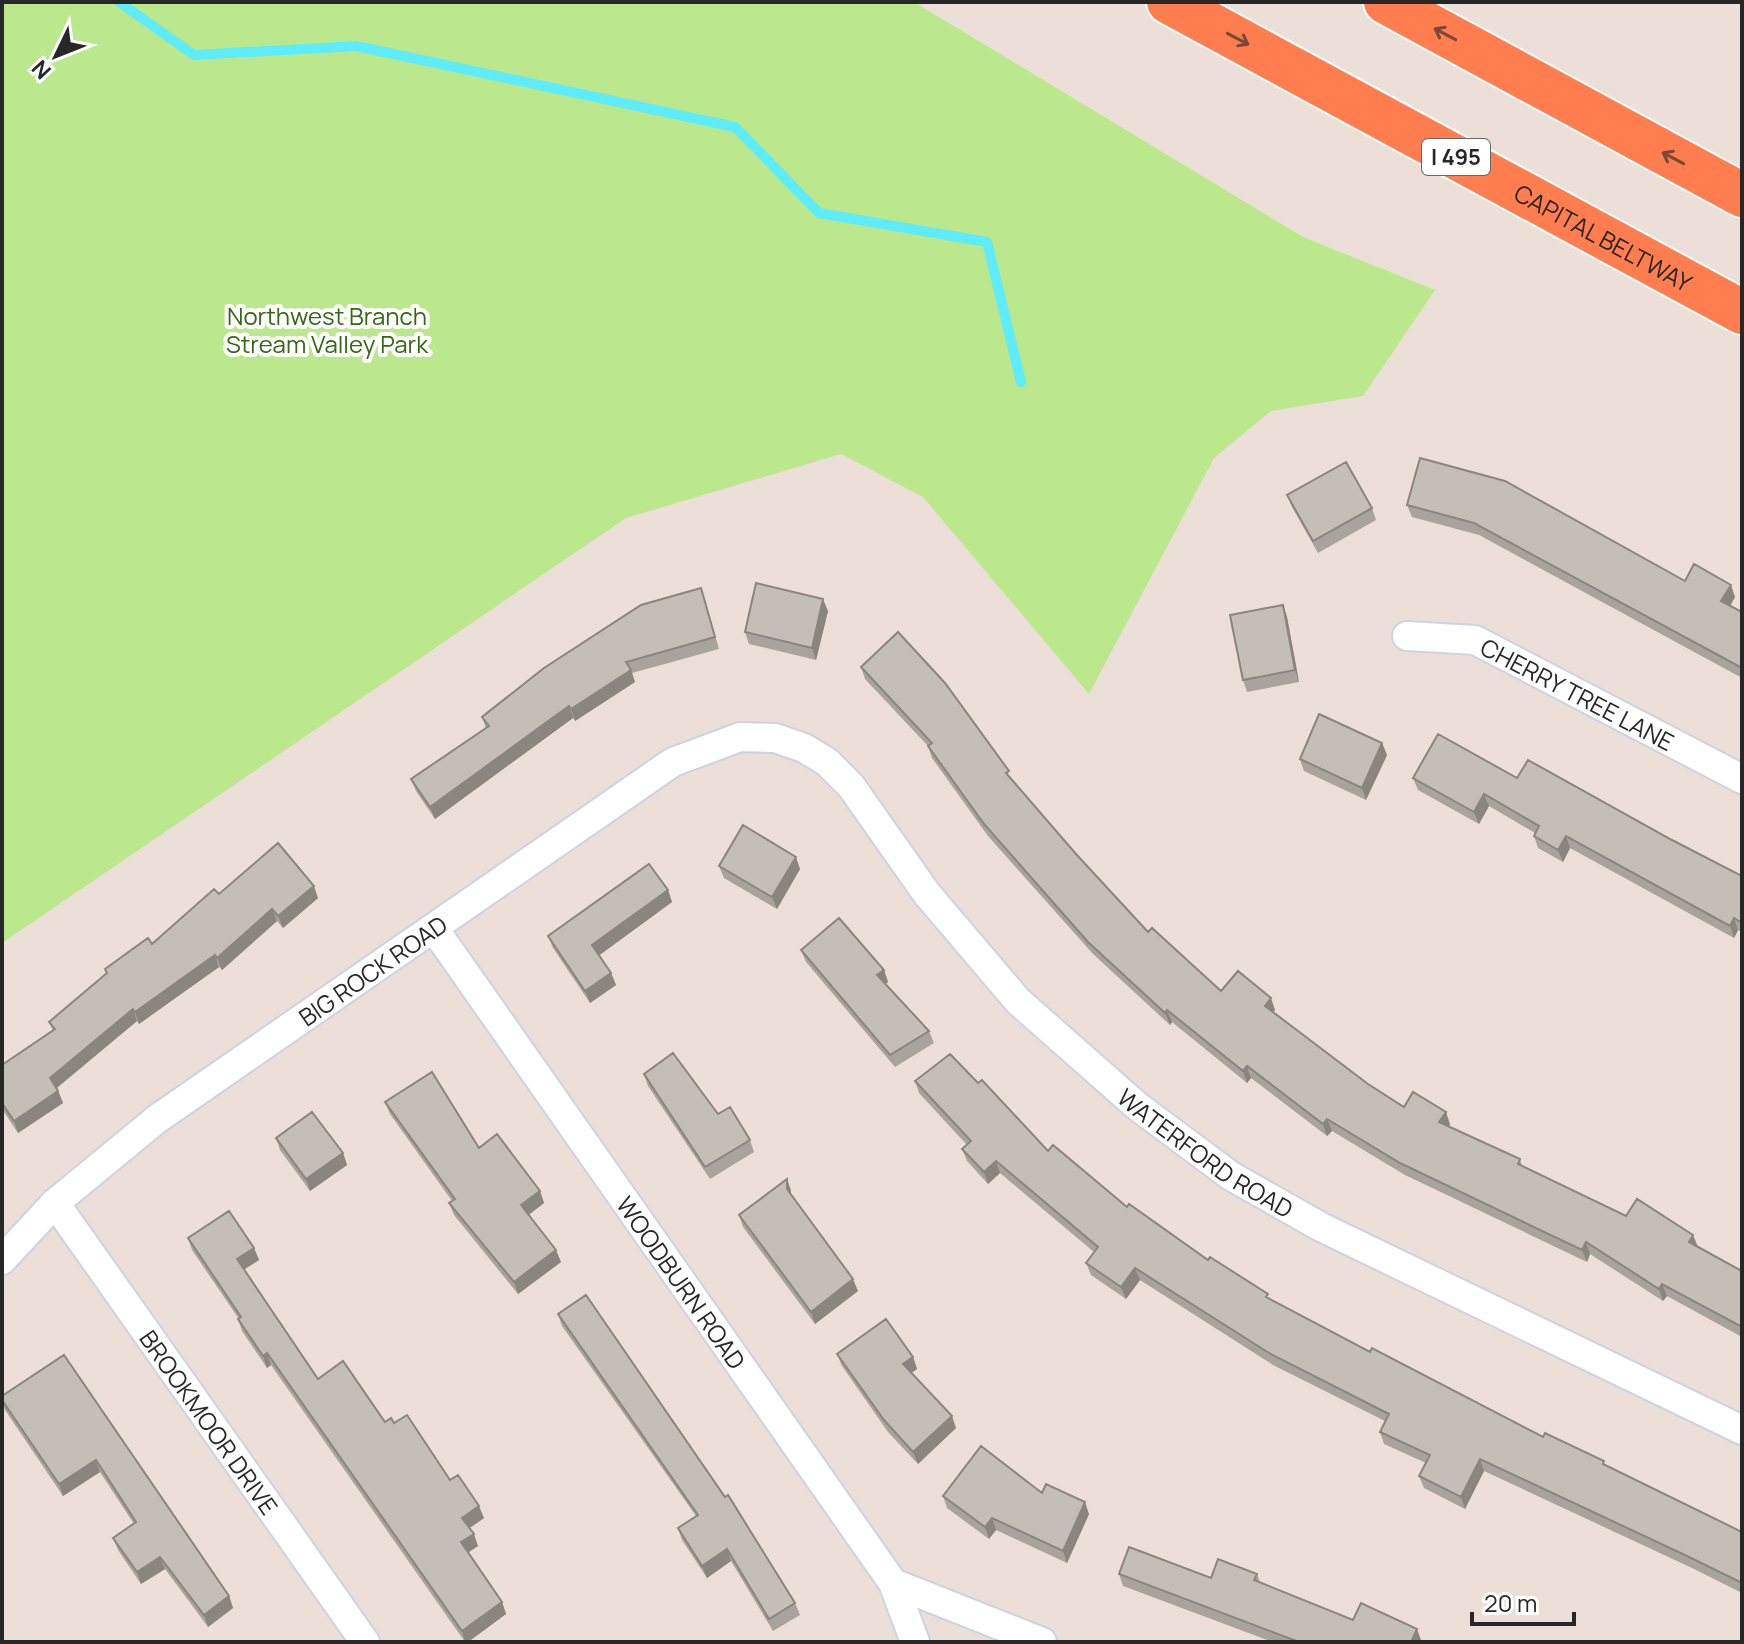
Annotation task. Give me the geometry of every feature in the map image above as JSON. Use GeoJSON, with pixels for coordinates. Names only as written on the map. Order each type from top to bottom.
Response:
{"type":"FeatureCollection","features":[{"type":"Feature","properties":{"kind":"highway","name":"CAPITAL BELTWAY"},"geometry":{"type":"LineString","coordinates":[[1169,2],[1742,312]]}},
{"type":"Feature","properties":{"kind":"highway"},"geometry":{"type":"LineString","coordinates":[[1386,2],[1742,195]]}},
{"type":"Feature","properties":{"kind":"street","name":"CHERRY TREE LANE"},"geometry":{"type":"LineString","coordinates":[[1407,636],[1475,640],[1742,779]]}},
{"type":"Feature","properties":{"kind":"street","name":"BIG ROCK ROAD"},"geometry":{"type":"LineString","coordinates":[[2,1260],[55,1203],[157,1119],[435,930],[673,762],[740,737],[775,738]]}},
{"type":"Feature","properties":{"kind":"street","name":"WATERFORD ROAD"},"geometry":{"type":"LineString","coordinates":[[775,738],[804,748],[827,762],[851,786],[927,894],[1018,1001],[1137,1106],[1231,1176],[1321,1227],[1742,1430]]}},
{"type":"Feature","properties":{"kind":"street","name":"WOODBURN ROAD"},"geometry":{"type":"LineString","coordinates":[[435,930],[893,1583],[915,1642]]}},
{"type":"Feature","properties":{"kind":"street","name":"BROOKMOOR DRIVE"},"geometry":{"type":"LineString","coordinates":[[55,1203],[365,1642]]}},
{"type":"Feature","properties":{"kind":"street"},"geometry":{"type":"LineString","coordinates":[[893,1583],[1042,1642]]}},
{"type":"Feature","properties":{"kind":"green space","name":"Northwest Branch Stream Valley Park"},"geometry":{"type":"Polygon","coordinates":[[[2,2],[914,2],[1303,237],[1435,290],[1363,396],[1271,411],[1214,458],[1089,694],[923,497],[841,454],[626,518],[2,943],[2,2]]]}},
{"type":"Feature","properties":{"kind":"building"},"geometry":{"type":"Polygon","coordinates":[[[1420,458],[1505,481],[1685,581],[1694,564],[1731,585],[1721,601],[1742,612],[1742,668],[1474,523],[1407,505],[1420,458]]]}},
{"type":"Feature","properties":{"kind":"building"},"geometry":{"type":"Polygon","coordinates":[[[1346,462],[1372,508],[1313,541],[1287,495],[1346,462]]]}},
{"type":"Feature","properties":{"kind":"building"},"geometry":{"type":"Polygon","coordinates":[[[756,583],[823,599],[812,648],[745,632],[756,583]]]}},
{"type":"Feature","properties":{"kind":"building"},"geometry":{"type":"Polygon","coordinates":[[[701,588],[715,637],[626,662],[631,670],[571,709],[569,706],[430,807],[411,779],[489,726],[482,717],[544,668],[641,605],[701,588]]]}},
{"type":"Feature","properties":{"kind":"building"},"geometry":{"type":"Polygon","coordinates":[[[1283,605],[1295,670],[1243,680],[1230,615],[1283,605]]]}},
{"type":"Feature","properties":{"kind":"building"},"geometry":{"type":"Polygon","coordinates":[[[898,632],[945,683],[1009,771],[1006,773],[1148,932],[1152,928],[1221,991],[1238,971],[1271,998],[1265,1006],[1368,1084],[1404,1107],[1413,1092],[1446,1112],[1439,1122],[1520,1159],[1518,1164],[1626,1216],[1637,1199],[1693,1235],[1689,1242],[1742,1271],[1742,1327],[1662,1284],[1659,1289],[1586,1242],[1582,1250],[1400,1163],[1327,1119],[1323,1124],[1247,1066],[1243,1071],[1167,1010],[1165,1013],[1088,942],[984,824],[928,746],[932,743],[861,667],[898,632]]]}},
{"type":"Feature","properties":{"kind":"building"},"geometry":{"type":"Polygon","coordinates":[[[1319,714],[1382,743],[1362,788],[1300,759],[1319,714]]]}},
{"type":"Feature","properties":{"kind":"building"},"geometry":{"type":"Polygon","coordinates":[[[1438,734],[1517,778],[1528,760],[1742,876],[1742,923],[1734,918],[1730,926],[1566,836],[1558,850],[1534,836],[1539,826],[1484,794],[1474,812],[1413,778],[1438,734]]]}},
{"type":"Feature","properties":{"kind":"building"},"geometry":{"type":"Polygon","coordinates":[[[743,825],[796,857],[772,897],[719,866],[743,825]]]}},
{"type":"Feature","properties":{"kind":"building"},"geometry":{"type":"Polygon","coordinates":[[[278,843],[314,886],[278,916],[272,909],[217,958],[215,955],[135,1012],[133,1009],[50,1078],[58,1091],[14,1121],[2,1103],[2,1065],[55,1029],[49,1022],[107,973],[105,969],[148,938],[152,944],[214,889],[219,894],[278,843]]]}},
{"type":"Feature","properties":{"kind":"building"},"geometry":{"type":"Polygon","coordinates":[[[649,864],[668,890],[592,945],[611,973],[585,991],[548,936],[649,864]]]}},
{"type":"Feature","properties":{"kind":"building"},"geometry":{"type":"Polygon","coordinates":[[[839,918],[884,970],[877,975],[929,1031],[890,1055],[801,950],[839,918]]]}},
{"type":"Feature","properties":{"kind":"building"},"geometry":{"type":"Polygon","coordinates":[[[673,1053],[718,1114],[730,1107],[750,1140],[705,1167],[644,1074],[673,1053]]]}},
{"type":"Feature","properties":{"kind":"building"},"geometry":{"type":"Polygon","coordinates":[[[950,1054],[978,1083],[982,1080],[1048,1151],[1053,1145],[1127,1207],[1129,1204],[1208,1260],[1210,1257],[1268,1294],[1266,1297],[1370,1352],[1372,1348],[1543,1437],[1545,1433],[1604,1461],[1603,1464],[1742,1532],[1742,1583],[1480,1459],[1461,1497],[1419,1476],[1430,1455],[1380,1432],[1389,1414],[1269,1353],[1135,1268],[1121,1287],[1086,1263],[1098,1247],[996,1161],[984,1172],[962,1149],[971,1141],[915,1081],[950,1054]]]}},
{"type":"Feature","properties":{"kind":"building"},"geometry":{"type":"Polygon","coordinates":[[[432,1072],[479,1148],[497,1134],[540,1191],[521,1205],[556,1250],[514,1282],[449,1203],[455,1199],[385,1102],[432,1072]]]}},
{"type":"Feature","properties":{"kind":"building"},"geometry":{"type":"Polygon","coordinates":[[[312,1112],[343,1153],[306,1179],[276,1138],[312,1112]]]}},
{"type":"Feature","properties":{"kind":"building"},"geometry":{"type":"Polygon","coordinates":[[[787,1179],[787,1189],[853,1279],[811,1312],[739,1215],[787,1179]]]}},
{"type":"Feature","properties":{"kind":"building"},"geometry":{"type":"Polygon","coordinates":[[[229,1211],[254,1248],[237,1259],[318,1379],[343,1361],[385,1422],[391,1418],[394,1423],[407,1415],[450,1480],[458,1475],[479,1506],[462,1518],[474,1534],[461,1542],[502,1602],[462,1631],[267,1353],[263,1356],[188,1238],[229,1211]]]}},
{"type":"Feature","properties":{"kind":"building"},"geometry":{"type":"Polygon","coordinates":[[[586,1295],[725,1497],[728,1495],[795,1603],[769,1619],[727,1549],[702,1566],[678,1528],[698,1515],[558,1314],[586,1295]]]}},
{"type":"Feature","properties":{"kind":"building"},"geometry":{"type":"Polygon","coordinates":[[[886,1319],[913,1357],[903,1364],[952,1416],[913,1452],[884,1420],[837,1354],[886,1319]]]}},
{"type":"Feature","properties":{"kind":"building"},"geometry":{"type":"Polygon","coordinates":[[[64,1355],[229,1596],[204,1615],[160,1557],[137,1572],[113,1538],[136,1522],[96,1460],[59,1484],[2,1400],[2,1396],[64,1355]]]}},
{"type":"Feature","properties":{"kind":"building"},"geometry":{"type":"Polygon","coordinates":[[[981,1446],[1042,1493],[1046,1484],[1085,1502],[1063,1551],[992,1518],[985,1527],[943,1496],[981,1446]]]}},
{"type":"Feature","properties":{"kind":"building"},"geometry":{"type":"Polygon","coordinates":[[[1129,1547],[1211,1578],[1218,1559],[1257,1574],[1254,1580],[1353,1620],[1361,1603],[1417,1629],[1411,1642],[1299,1642],[1119,1574],[1129,1547]]]}},
{"type":"Feature","properties":{"kind":"waterway"},"geometry":{"type":"LineString","coordinates":[[119,2],[194,55],[356,46],[735,127],[819,213],[987,242],[1021,382]]}}]}
